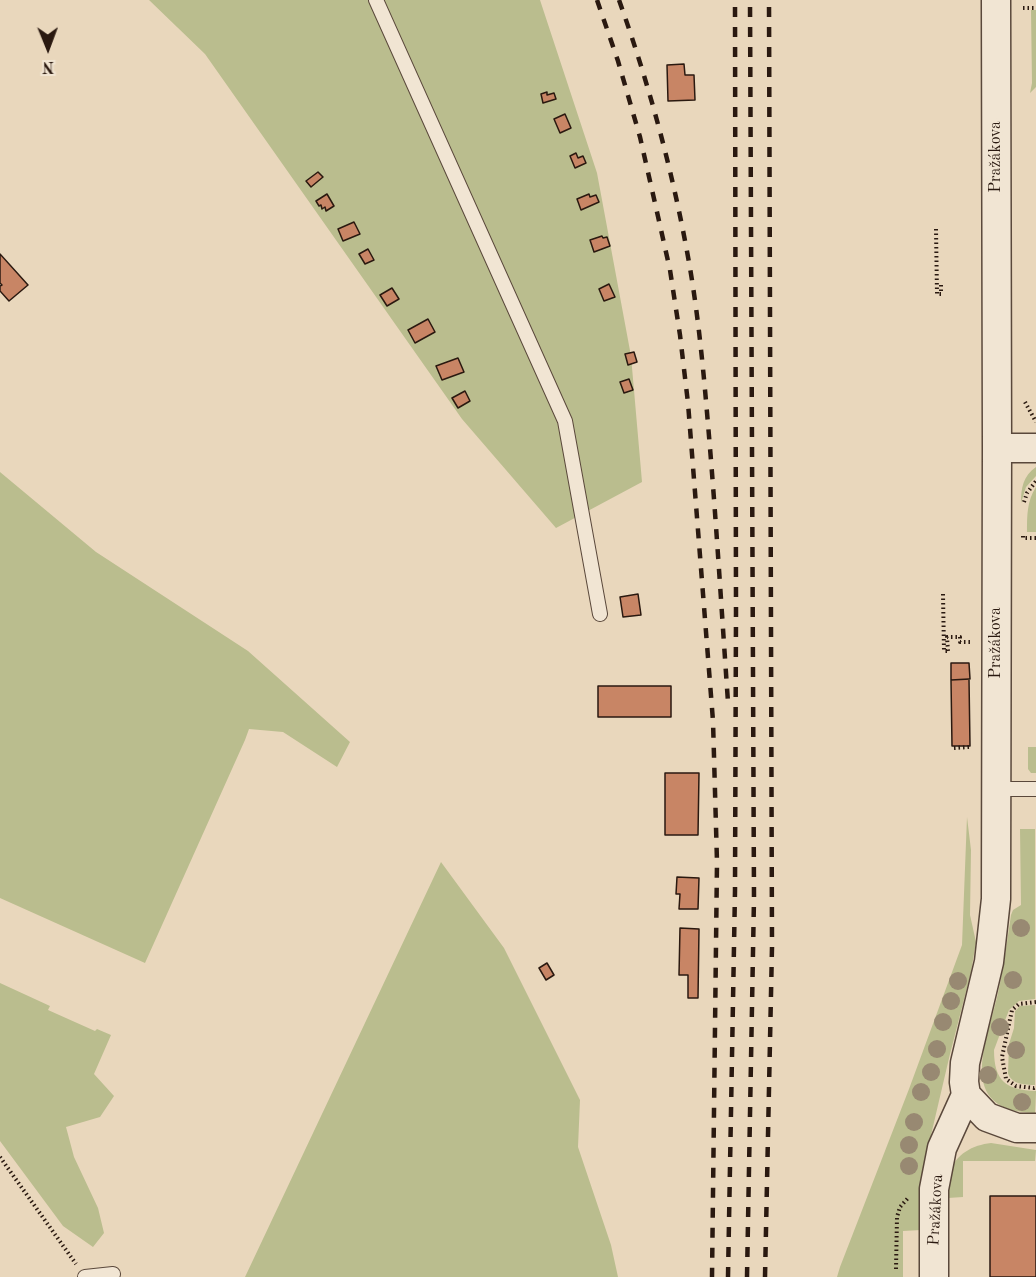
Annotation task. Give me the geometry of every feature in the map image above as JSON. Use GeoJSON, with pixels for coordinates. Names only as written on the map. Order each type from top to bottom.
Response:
{"type":"FeatureCollection","features":[{"type":"Feature","properties":{"kind":"street","name":"Pražákova"},"geometry":{"type":"LineString","coordinates":[[934,1277],[934,1189],[942,1148],[966,1095],[964,1063],[989,962],[996,899],[996,0]]}},
{"type":"Feature","properties":{"kind":"street"},"geometry":{"type":"LineString","coordinates":[[997,448],[1036,448]]}},
{"type":"Feature","properties":{"kind":"street"},"geometry":{"type":"LineString","coordinates":[[966,1095],[987,1117],[1017,1128],[1036,1128]]}},
{"type":"Feature","properties":{"kind":"lane"},"geometry":{"type":"LineString","coordinates":[[376,0],[565,421],[600,614]]}},
{"type":"Feature","properties":{"kind":"lane"},"geometry":{"type":"LineString","coordinates":[[997,789],[1036,789]]}},
{"type":"Feature","properties":{"kind":"lane"},"geometry":{"type":"LineString","coordinates":[[85,1277],[115,1271]]}},
{"type":"Feature","properties":{"kind":"path"},"geometry":{"type":"LineString","coordinates":[[1023,8],[1036,8]]}},
{"type":"Feature","properties":{"kind":"path"},"geometry":{"type":"LineString","coordinates":[[936,230],[937,294],[941,294],[941,282]]}},
{"type":"Feature","properties":{"kind":"path"},"geometry":{"type":"LineString","coordinates":[[1023,505],[1027,493],[1036,481]]}},
{"type":"Feature","properties":{"kind":"path"},"geometry":{"type":"LineString","coordinates":[[1023,527],[1023,538],[1036,538]]}},
{"type":"Feature","properties":{"kind":"path"},"geometry":{"type":"LineString","coordinates":[[943,594],[944,651],[948,651],[947,637],[960,637],[960,642],[969,642]]}},
{"type":"Feature","properties":{"kind":"path"},"geometry":{"type":"LineString","coordinates":[[954,748],[969,747],[969,753]]}},
{"type":"Feature","properties":{"kind":"path"},"geometry":{"type":"LineString","coordinates":[[1036,1002],[1019,1004],[1012,1010],[1002,1058],[1006,1079],[1016,1086],[1036,1087]]}},
{"type":"Feature","properties":{"kind":"path"},"geometry":{"type":"LineString","coordinates":[[0,1157],[85,1277]]}},
{"type":"Feature","properties":{"kind":"path"},"geometry":{"type":"LineString","coordinates":[[896,1269],[897,1217],[900,1207],[918,1189],[934,1189]]}},
{"type":"Feature","properties":{"kind":"green space"},"geometry":{"type":"Polygon","coordinates":[[[149,0],[540,0],[597,173],[631,356],[642,482],[556,528],[462,419],[205,54],[149,0]]]}},
{"type":"Feature","properties":{"kind":"green space"},"geometry":{"type":"Polygon","coordinates":[[[1031,10],[1036,10],[1036,87],[1030,93],[1032,83],[1031,10]]]}},
{"type":"Feature","properties":{"kind":"green space"},"geometry":{"type":"Polygon","coordinates":[[[1036,467],[1036,476],[1026,487],[1021,503],[1024,483],[1028,474],[1036,467]]]}},
{"type":"Feature","properties":{"kind":"green space"},"geometry":{"type":"Polygon","coordinates":[[[0,472],[96,552],[248,651],[350,742],[337,767],[283,732],[249,729],[145,963],[0,898],[0,472]]]}},
{"type":"Feature","properties":{"kind":"green space"},"geometry":{"type":"Polygon","coordinates":[[[1036,487],[1036,532],[1027,532],[1029,503],[1036,487]]]}},
{"type":"Feature","properties":{"kind":"green space"},"geometry":{"type":"Polygon","coordinates":[[[1028,747],[1036,747],[1036,773],[1031,773],[1028,769],[1028,747]]]}},
{"type":"Feature","properties":{"kind":"green space"},"geometry":{"type":"Polygon","coordinates":[[[967,817],[971,850],[970,915],[976,942],[971,972],[924,1165],[921,1230],[903,1231],[903,1277],[837,1277],[962,945],[967,817]]]}},
{"type":"Feature","properties":{"kind":"green space"},"geometry":{"type":"Polygon","coordinates":[[[1020,829],[1035,829],[1035,999],[1019,1001],[1009,1010],[994,1050],[996,1069],[1004,1082],[1017,1089],[1036,1091],[1035,1113],[1010,1109],[994,1100],[985,1087],[982,1071],[1011,915],[1013,910],[1021,905],[1020,829]]]}},
{"type":"Feature","properties":{"kind":"green space"},"geometry":{"type":"Polygon","coordinates":[[[441,862],[504,948],[580,1100],[578,1147],[611,1245],[618,1277],[245,1277],[441,862]]]}},
{"type":"Feature","properties":{"kind":"green space"},"geometry":{"type":"Polygon","coordinates":[[[0,983],[50,1006],[48,1010],[95,1031],[97,1029],[111,1035],[94,1074],[114,1096],[100,1117],[66,1127],[74,1157],[98,1208],[104,1233],[93,1247],[63,1226],[0,1141],[0,983]]]}},
{"type":"Feature","properties":{"kind":"green space"},"geometry":{"type":"Polygon","coordinates":[[[1035,1005],[1035,1085],[1027,1085],[1015,1082],[1008,1073],[1009,1044],[1014,1028],[1015,1011],[1020,1006],[1035,1005]]]}},
{"type":"Feature","properties":{"kind":"green space"},"geometry":{"type":"Polygon","coordinates":[[[991,1143],[1036,1150],[1035,1161],[963,1161],[963,1197],[948,1198],[952,1166],[971,1148],[991,1143]]]}},
{"type":"Feature","properties":{"kind":"building"},"geometry":{"type":"Polygon","coordinates":[[[684,64],[685,75],[694,75],[695,100],[668,101],[667,65],[684,64]]]}},
{"type":"Feature","properties":{"kind":"building"},"geometry":{"type":"Polygon","coordinates":[[[547,92],[547,95],[554,93],[556,99],[543,103],[541,94],[547,92]]]}},
{"type":"Feature","properties":{"kind":"building"},"geometry":{"type":"Polygon","coordinates":[[[565,114],[571,128],[560,133],[554,119],[565,114]]]}},
{"type":"Feature","properties":{"kind":"building"},"geometry":{"type":"Polygon","coordinates":[[[576,153],[578,158],[583,156],[586,163],[575,168],[570,156],[576,153]]]}},
{"type":"Feature","properties":{"kind":"building"},"geometry":{"type":"Polygon","coordinates":[[[318,172],[323,177],[311,187],[306,181],[318,172]]]}},
{"type":"Feature","properties":{"kind":"building"},"geometry":{"type":"Polygon","coordinates":[[[327,194],[334,206],[326,211],[325,207],[322,209],[316,201],[327,194]]]}},
{"type":"Feature","properties":{"kind":"building"},"geometry":{"type":"Polygon","coordinates":[[[589,194],[590,197],[596,195],[599,202],[581,210],[577,199],[589,194]]]}},
{"type":"Feature","properties":{"kind":"building"},"geometry":{"type":"Polygon","coordinates":[[[354,222],[360,234],[343,241],[338,229],[354,222]]]}},
{"type":"Feature","properties":{"kind":"building"},"geometry":{"type":"Polygon","coordinates":[[[602,236],[607,237],[610,246],[594,252],[590,240],[602,236]]]}},
{"type":"Feature","properties":{"kind":"building"},"geometry":{"type":"Polygon","coordinates":[[[368,249],[374,260],[365,264],[359,254],[368,249]]]}},
{"type":"Feature","properties":{"kind":"building"},"geometry":{"type":"Polygon","coordinates":[[[0,254],[28,285],[9,301],[0,291],[2,285],[0,283],[0,254]]]}},
{"type":"Feature","properties":{"kind":"building"},"geometry":{"type":"Polygon","coordinates":[[[609,284],[615,297],[604,301],[599,289],[609,284]]]}},
{"type":"Feature","properties":{"kind":"building"},"geometry":{"type":"Polygon","coordinates":[[[392,288],[399,299],[387,306],[380,295],[392,288]]]}},
{"type":"Feature","properties":{"kind":"building"},"geometry":{"type":"Polygon","coordinates":[[[428,319],[435,332],[415,343],[408,330],[428,319]]]}},
{"type":"Feature","properties":{"kind":"building"},"geometry":{"type":"Polygon","coordinates":[[[634,352],[637,362],[628,365],[625,354],[634,352]]]}},
{"type":"Feature","properties":{"kind":"building"},"geometry":{"type":"Polygon","coordinates":[[[458,358],[464,372],[442,380],[436,366],[458,358]]]}},
{"type":"Feature","properties":{"kind":"building"},"geometry":{"type":"Polygon","coordinates":[[[629,379],[633,390],[624,393],[620,382],[629,379]]]}},
{"type":"Feature","properties":{"kind":"building"},"geometry":{"type":"Polygon","coordinates":[[[465,391],[470,401],[458,408],[452,398],[465,391]]]}},
{"type":"Feature","properties":{"kind":"building"},"geometry":{"type":"Polygon","coordinates":[[[638,594],[641,615],[623,617],[620,597],[638,594]]]}},
{"type":"Feature","properties":{"kind":"building"},"geometry":{"type":"Polygon","coordinates":[[[951,663],[969,663],[970,679],[951,680],[951,663]]]}},
{"type":"Feature","properties":{"kind":"building"},"geometry":{"type":"Polygon","coordinates":[[[969,679],[970,746],[952,746],[951,680],[969,679]]]}},
{"type":"Feature","properties":{"kind":"building"},"geometry":{"type":"Polygon","coordinates":[[[598,686],[671,686],[671,717],[598,717],[598,686]]]}},
{"type":"Feature","properties":{"kind":"building"},"geometry":{"type":"Polygon","coordinates":[[[665,773],[699,773],[698,835],[665,835],[665,773]]]}},
{"type":"Feature","properties":{"kind":"building"},"geometry":{"type":"Polygon","coordinates":[[[677,877],[699,878],[698,909],[679,909],[680,894],[676,894],[677,877]]]}},
{"type":"Feature","properties":{"kind":"building"},"geometry":{"type":"Polygon","coordinates":[[[680,928],[699,929],[698,998],[688,998],[688,975],[679,975],[680,928]]]}},
{"type":"Feature","properties":{"kind":"building"},"geometry":{"type":"Polygon","coordinates":[[[547,963],[554,975],[546,980],[539,968],[547,963]]]}},
{"type":"Feature","properties":{"kind":"building"},"geometry":{"type":"Polygon","coordinates":[[[990,1196],[1036,1196],[1036,1277],[990,1277],[990,1196]]]}},
{"type":"Feature","properties":{"kind":"railway"},"geometry":{"type":"LineString","coordinates":[[597,0],[640,137],[655,203],[670,270],[688,403],[713,721],[717,862],[712,1277]]}},
{"type":"Feature","properties":{"kind":"railway"},"geometry":{"type":"LineString","coordinates":[[619,0],[660,132],[677,200],[694,290],[708,425],[728,702]]}},
{"type":"Feature","properties":{"kind":"railway"},"geometry":{"type":"LineString","coordinates":[[728,1277],[735,891],[735,0]]}},
{"type":"Feature","properties":{"kind":"railway"},"geometry":{"type":"LineString","coordinates":[[747,1277],[754,898],[750,0]]}},
{"type":"Feature","properties":{"kind":"railway"},"geometry":{"type":"LineString","coordinates":[[765,1277],[772,947],[769,0]]}}]}
